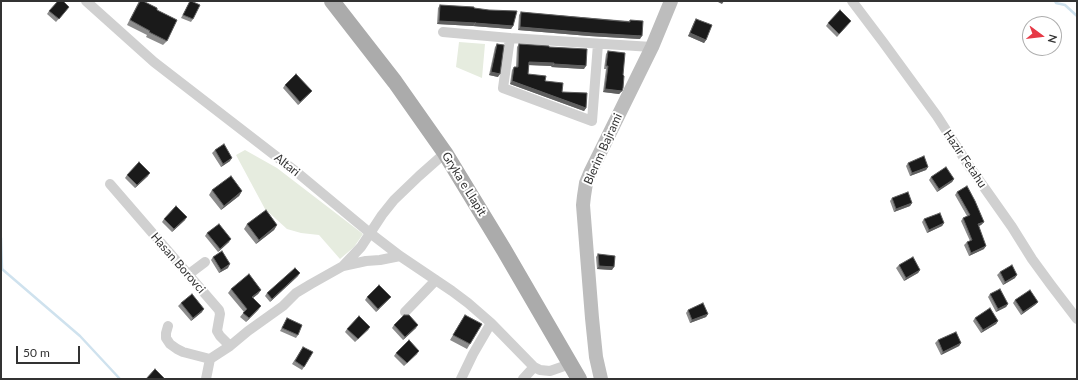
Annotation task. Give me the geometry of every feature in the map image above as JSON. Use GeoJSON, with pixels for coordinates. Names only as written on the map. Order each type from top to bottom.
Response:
{"type":"FeatureCollection","features":[{"type":"Feature","properties":{"kind":"main road","name":"Gryka e Llapit"},"geometry":{"type":"LineString","coordinates":[[332,1],[395,82],[445,153],[504,250],[579,379]]}},
{"type":"Feature","properties":{"kind":"street","name":"Altari"},"geometry":{"type":"LineString","coordinates":[[86,1],[154,62],[299,174],[370,233],[400,256],[468,303],[491,323],[534,367]]}},
{"type":"Feature","properties":{"kind":"street","name":"Blerim Bajrami"},"geometry":{"type":"LineString","coordinates":[[600,379],[592,318],[584,220],[583,205],[586,183],[652,47],[671,1]]}},
{"type":"Feature","properties":{"kind":"street","name":"Hazir Fetahu"},"geometry":{"type":"LineString","coordinates":[[852,1],[937,116],[968,166],[1008,221],[1032,259],[1077,319]]}},
{"type":"Feature","properties":{"kind":"street"},"geometry":{"type":"LineString","coordinates":[[443,32],[652,47]]}},
{"type":"Feature","properties":{"kind":"street"},"geometry":{"type":"LineString","coordinates":[[510,38],[503,88],[592,121],[598,44]]}},
{"type":"Feature","properties":{"kind":"street"},"geometry":{"type":"LineString","coordinates":[[343,266],[361,247],[382,215],[394,200],[418,176],[445,153]]}},
{"type":"Feature","properties":{"kind":"street","name":"Hasan Borovci"},"geometry":{"type":"LineString","coordinates":[[110,184],[219,310],[218,331],[220,336],[230,346]]}},
{"type":"Feature","properties":{"kind":"street"},"geometry":{"type":"LineString","coordinates":[[206,379],[210,359],[230,346],[311,284],[343,266],[400,256]]}},
{"type":"Feature","properties":{"kind":"street"},"geometry":{"type":"LineString","coordinates":[[189,274],[205,262]]}},
{"type":"Feature","properties":{"kind":"street"},"geometry":{"type":"LineString","coordinates":[[405,312],[436,280]]}},
{"type":"Feature","properties":{"kind":"street"},"geometry":{"type":"LineString","coordinates":[[461,379],[473,354],[491,323]]}},
{"type":"Feature","properties":{"kind":"street"},"geometry":{"type":"LineString","coordinates":[[168,326],[166,338],[170,344],[183,352],[210,359]]}},
{"type":"Feature","properties":{"kind":"street"},"geometry":{"type":"LineString","coordinates":[[523,379],[534,367],[540,370],[550,370],[570,364]]}},
{"type":"Feature","properties":{"kind":"shaded area"},"geometry":{"type":"Polygon","coordinates":[[[459,42],[485,44],[482,78],[456,67],[459,42]]]}},
{"type":"Feature","properties":{"kind":"shaded area"},"geometry":{"type":"Polygon","coordinates":[[[245,150],[277,168],[363,234],[354,247],[340,259],[319,235],[301,233],[287,229],[265,209],[236,155],[245,150]]]}},
{"type":"Feature","properties":{"kind":"building"},"geometry":{"type":"Polygon","coordinates":[[[58,1],[63,1],[69,7],[59,19],[49,11],[58,1]]]}},
{"type":"Feature","properties":{"kind":"building"},"geometry":{"type":"Polygon","coordinates":[[[140,1],[157,8],[157,10],[177,20],[167,41],[130,20],[140,1]]]}},
{"type":"Feature","properties":{"kind":"building"},"geometry":{"type":"Polygon","coordinates":[[[190,1],[200,5],[193,19],[183,15],[190,1]]]}},
{"type":"Feature","properties":{"kind":"building"},"geometry":{"type":"Polygon","coordinates":[[[440,5],[517,11],[513,26],[439,21],[440,5]]]}},
{"type":"Feature","properties":{"kind":"building"},"geometry":{"type":"Polygon","coordinates":[[[840,10],[851,21],[839,34],[828,23],[840,10]]]}},
{"type":"Feature","properties":{"kind":"building"},"geometry":{"type":"Polygon","coordinates":[[[521,12],[630,22],[630,20],[643,21],[642,36],[520,27],[521,12]]]}},
{"type":"Feature","properties":{"kind":"building"},"geometry":{"type":"Polygon","coordinates":[[[696,19],[712,25],[706,40],[690,33],[696,19]]]}},
{"type":"Feature","properties":{"kind":"building"},"geometry":{"type":"Polygon","coordinates":[[[497,44],[504,45],[500,74],[491,72],[497,44]]]}},
{"type":"Feature","properties":{"kind":"building"},"geometry":{"type":"Polygon","coordinates":[[[519,44],[587,49],[586,66],[529,62],[528,74],[546,76],[545,81],[563,83],[562,92],[587,93],[586,108],[512,81],[514,67],[518,67],[519,44]]]}},
{"type":"Feature","properties":{"kind":"building"},"geometry":{"type":"Polygon","coordinates":[[[608,51],[625,53],[622,91],[605,89],[608,51]]]}},
{"type":"Feature","properties":{"kind":"building"},"geometry":{"type":"Polygon","coordinates":[[[296,74],[312,91],[300,102],[285,85],[296,74]]]}},
{"type":"Feature","properties":{"kind":"building"},"geometry":{"type":"Polygon","coordinates":[[[224,144],[232,158],[223,164],[215,150],[224,144]]]}},
{"type":"Feature","properties":{"kind":"building"},"geometry":{"type":"Polygon","coordinates":[[[924,156],[928,167],[912,173],[908,163],[924,156]]]}},
{"type":"Feature","properties":{"kind":"building"},"geometry":{"type":"Polygon","coordinates":[[[139,162],[150,173],[137,185],[127,175],[139,162]]]}},
{"type":"Feature","properties":{"kind":"building"},"geometry":{"type":"Polygon","coordinates":[[[946,167],[954,179],[939,189],[931,177],[946,167]]]}},
{"type":"Feature","properties":{"kind":"building"},"geometry":{"type":"Polygon","coordinates":[[[231,176],[242,191],[224,206],[212,190],[231,176]]]}},
{"type":"Feature","properties":{"kind":"building"},"geometry":{"type":"Polygon","coordinates":[[[967,186],[984,222],[978,224],[986,246],[971,253],[967,242],[972,240],[963,218],[970,215],[957,192],[967,186]]]}},
{"type":"Feature","properties":{"kind":"building"},"geometry":{"type":"Polygon","coordinates":[[[908,192],[912,203],[896,209],[892,198],[908,192]]]}},
{"type":"Feature","properties":{"kind":"building"},"geometry":{"type":"Polygon","coordinates":[[[176,206],[187,217],[174,229],[164,219],[176,206]]]}},
{"type":"Feature","properties":{"kind":"building"},"geometry":{"type":"Polygon","coordinates":[[[266,210],[277,225],[259,240],[247,224],[266,210]]]}},
{"type":"Feature","properties":{"kind":"building"},"geometry":{"type":"Polygon","coordinates":[[[940,213],[944,223],[929,230],[924,219],[940,213]]]}},
{"type":"Feature","properties":{"kind":"building"},"geometry":{"type":"Polygon","coordinates":[[[219,224],[231,239],[220,249],[207,233],[219,224]]]}},
{"type":"Feature","properties":{"kind":"building"},"geometry":{"type":"Polygon","coordinates":[[[222,251],[230,264],[221,270],[213,257],[222,251]]]}},
{"type":"Feature","properties":{"kind":"building"},"geometry":{"type":"Polygon","coordinates":[[[598,254],[615,256],[614,267],[599,266],[598,254]]]}},
{"type":"Feature","properties":{"kind":"building"},"geometry":{"type":"Polygon","coordinates":[[[913,257],[920,270],[906,278],[899,265],[913,257]]]}},
{"type":"Feature","properties":{"kind":"building"},"geometry":{"type":"Polygon","coordinates":[[[1012,265],[1017,275],[1005,282],[1000,272],[1012,265]]]}},
{"type":"Feature","properties":{"kind":"building"},"geometry":{"type":"Polygon","coordinates":[[[295,268],[300,273],[272,299],[267,293],[295,268]]]}},
{"type":"Feature","properties":{"kind":"building"},"geometry":{"type":"Polygon","coordinates":[[[249,274],[261,290],[252,297],[261,306],[249,318],[243,313],[247,309],[231,289],[249,274]]]}},
{"type":"Feature","properties":{"kind":"building"},"geometry":{"type":"Polygon","coordinates":[[[379,285],[391,297],[378,309],[367,297],[379,285]]]}},
{"type":"Feature","properties":{"kind":"building"},"geometry":{"type":"Polygon","coordinates":[[[1000,289],[1008,304],[998,309],[990,294],[1000,289]]]}},
{"type":"Feature","properties":{"kind":"building"},"geometry":{"type":"Polygon","coordinates":[[[1030,290],[1038,302],[1023,312],[1015,300],[1030,290]]]}},
{"type":"Feature","properties":{"kind":"building"},"geometry":{"type":"Polygon","coordinates":[[[192,294],[204,309],[193,318],[181,303],[192,294]]]}},
{"type":"Feature","properties":{"kind":"building"},"geometry":{"type":"Polygon","coordinates":[[[703,303],[708,314],[692,320],[688,310],[703,303]]]}},
{"type":"Feature","properties":{"kind":"building"},"geometry":{"type":"Polygon","coordinates":[[[990,308],[998,321],[983,330],[975,318],[990,308]]]}},
{"type":"Feature","properties":{"kind":"building"},"geometry":{"type":"Polygon","coordinates":[[[404,315],[409,315],[418,325],[405,337],[394,325],[404,315]]]}},
{"type":"Feature","properties":{"kind":"building"},"geometry":{"type":"Polygon","coordinates":[[[465,315],[482,324],[470,344],[453,335],[465,315]]]}},
{"type":"Feature","properties":{"kind":"building"},"geometry":{"type":"Polygon","coordinates":[[[359,316],[370,327],[358,339],[347,329],[359,316]]]}},
{"type":"Feature","properties":{"kind":"building"},"geometry":{"type":"Polygon","coordinates":[[[287,318],[302,325],[298,335],[282,328],[287,318]]]}},
{"type":"Feature","properties":{"kind":"building"},"geometry":{"type":"Polygon","coordinates":[[[956,332],[961,343],[943,352],[938,340],[956,332]]]}},
{"type":"Feature","properties":{"kind":"building"},"geometry":{"type":"Polygon","coordinates":[[[409,340],[419,351],[407,363],[396,353],[409,340]]]}},
{"type":"Feature","properties":{"kind":"building"},"geometry":{"type":"Polygon","coordinates":[[[303,347],[313,352],[304,367],[295,361],[303,347]]]}},
{"type":"Feature","properties":{"kind":"building"},"geometry":{"type":"Polygon","coordinates":[[[155,369],[165,379],[146,379],[155,369]]]}},
{"type":"Feature","properties":{"kind":"waterway"},"geometry":{"type":"LineString","coordinates":[[1055,1],[1056,3],[1065,5],[1077,16]]}},
{"type":"Feature","properties":{"kind":"waterway"},"geometry":{"type":"LineString","coordinates":[[1,238],[2,269],[80,336],[120,379]]}}]}
